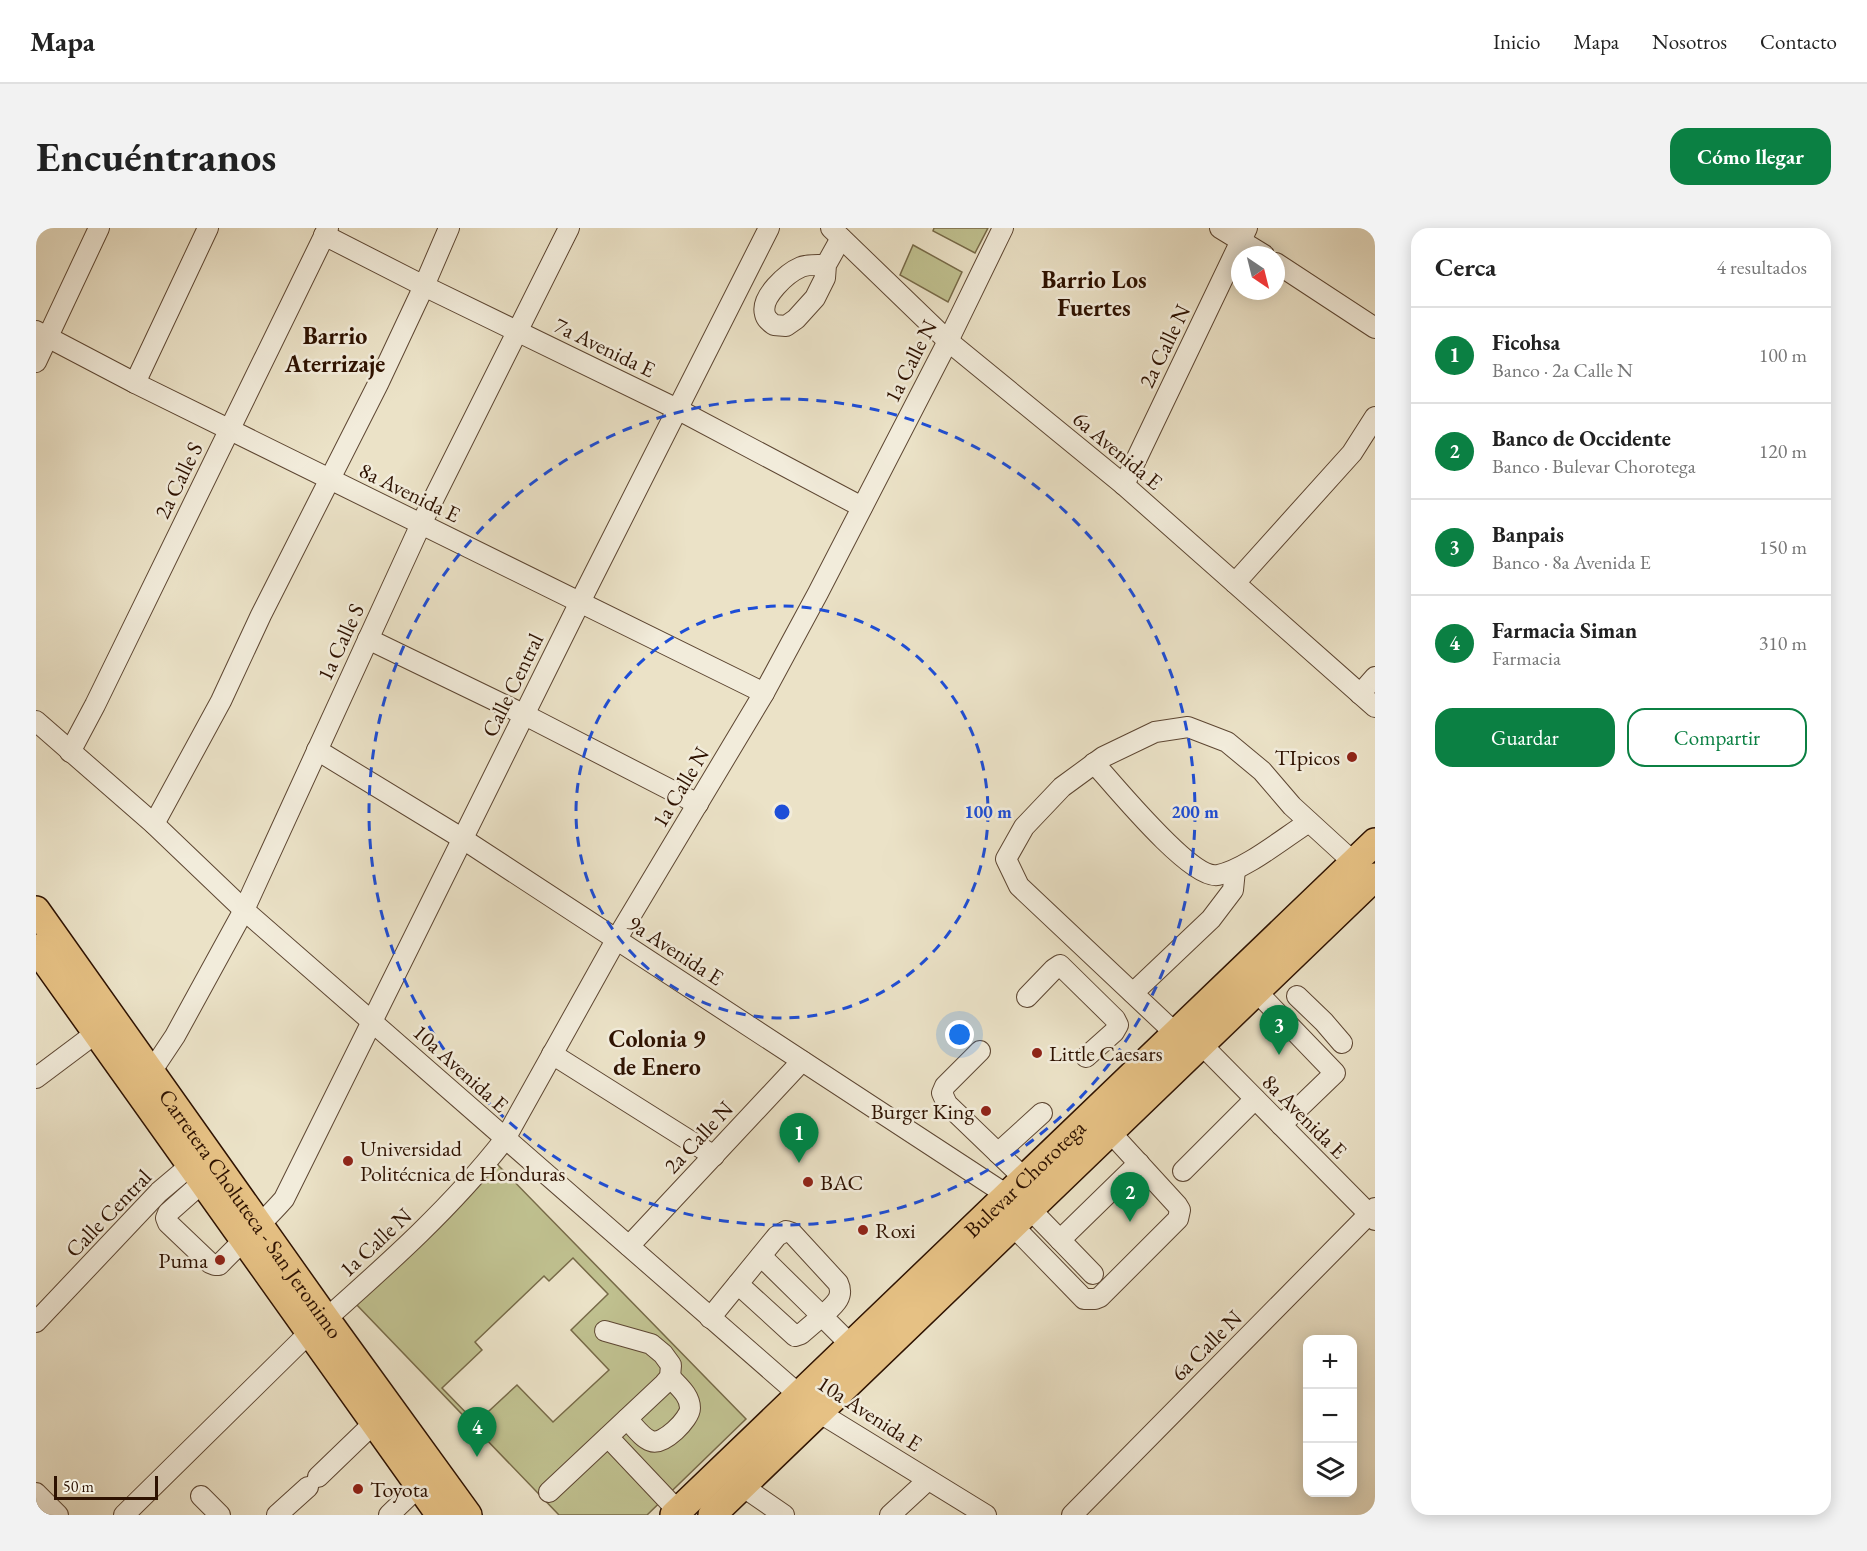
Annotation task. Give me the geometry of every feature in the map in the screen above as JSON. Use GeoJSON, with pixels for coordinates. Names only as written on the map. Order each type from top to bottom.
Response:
{"type":"FeatureCollection","features":[{"type":"Feature","properties":{"kind":"highway","name":"Bulevar Chorotega"},"geometry":{"type":"LineString","coordinates":[[712,1515],[1257,992],[1369,875],[1375,842]]}},
{"type":"Feature","properties":{"kind":"highway","name":"Bulevar Chorotega"},"geometry":{"type":"LineString","coordinates":[[676,1513],[1175,1034],[1369,875]]}},
{"type":"Feature","properties":{"kind":"highway","name":"Carretera Choluteca - San Jeronimo"},"geometry":{"type":"LineString","coordinates":[[36,910],[151,1072],[252,1232],[318,1326],[468,1515]]}},
{"type":"Feature","properties":{"kind":"highway","name":"Carretera Choluteca - San Jeronimo"},"geometry":{"type":"LineString","coordinates":[[36,948],[96,1033],[189,1181],[252,1232]]}},
{"type":"Feature","properties":{"kind":"highway","name":"Carretera Choluteca - San Jeronimo"},"geometry":{"type":"LineString","coordinates":[[318,1326],[374,1423],[440,1515]]}},
{"type":"Feature","properties":{"kind":"street"},"geometry":{"type":"LineString","coordinates":[[36,362],[42,333],[99,228]]}},
{"type":"Feature","properties":{"kind":"street"},"geometry":{"type":"LineString","coordinates":[[135,383],[208,228]]}},
{"type":"Feature","properties":{"kind":"street"},"geometry":{"type":"LineString","coordinates":[[154,824],[221,701],[261,615],[424,286],[449,228]]}},
{"type":"Feature","properties":{"kind":"street","name":"1a Calle S"},"geometry":{"type":"LineString","coordinates":[[151,1072],[176,1036],[244,910],[421,524],[569,228]]}},
{"type":"Feature","properties":{"kind":"street","name":"Calle Central"},"geometry":{"type":"LineString","coordinates":[[189,1181],[166,1218],[168,1223],[215,1266],[219,1265],[284,1199],[580,602],[770,228]]}},
{"type":"Feature","properties":{"kind":"street","name":"1a Calle N"},"geometry":{"type":"LineString","coordinates":[[124,1515],[318,1326],[408,1246],[482,1168],[505,1139],[616,940],[764,693],[948,341],[1003,228]]}},
{"type":"Feature","properties":{"kind":"street"},"geometry":{"type":"LineString","coordinates":[[1220,228],[1244,234],[1255,246]]}},
{"type":"Feature","properties":{"kind":"street","name":"7a Avenida E"},"geometry":{"type":"LineString","coordinates":[[326,232],[424,286],[677,409],[862,507]]}},
{"type":"Feature","properties":{"kind":"street","name":"2a Calle S"},"geometry":{"type":"LineString","coordinates":[[70,752],[96,705],[326,232]]}},
{"type":"Feature","properties":{"kind":"street"},"geometry":{"type":"LineString","coordinates":[[825,265],[836,233]]}},
{"type":"Feature","properties":{"kind":"street","name":"6a Avenida E"},"geometry":{"type":"LineString","coordinates":[[836,233],[948,341],[1124,485],[1368,700]]}},
{"type":"Feature","properties":{"kind":"street","name":"2a Calle N"},"geometry":{"type":"LineString","coordinates":[[1124,485],[1244,234]]}},
{"type":"Feature","properties":{"kind":"street"},"geometry":{"type":"LineString","coordinates":[[1285,269],[1375,328]]}},
{"type":"Feature","properties":{"kind":"street","name":"8a Avenida E"},"geometry":{"type":"LineString","coordinates":[[42,333],[135,383],[764,693]]}},
{"type":"Feature","properties":{"kind":"street"},"geometry":{"type":"LineString","coordinates":[[1235,583],[1352,453],[1375,417]]}},
{"type":"Feature","properties":{"kind":"street"},"geometry":{"type":"LineString","coordinates":[[368,639],[525,715],[698,804]]}},
{"type":"Feature","properties":{"kind":"street"},"geometry":{"type":"LineString","coordinates":[[1368,700],[1375,677]]}},
{"type":"Feature","properties":{"kind":"street","name":"10a Avenida E"},"geometry":{"type":"LineString","coordinates":[[36,721],[154,824],[244,910],[798,1395],[820,1413],[986,1515]]}},
{"type":"Feature","properties":{"kind":"street"},"geometry":{"type":"LineString","coordinates":[[1175,1034],[1019,886],[1006,859],[1024,827],[1062,787],[1103,757],[1155,732],[1188,727],[1227,742],[1262,771],[1292,806],[1369,875]]}},
{"type":"Feature","properties":{"kind":"street","name":"9a Avenida E"},"geometry":{"type":"LineString","coordinates":[[317,750],[463,839],[802,1061],[1016,1186]]}},
{"type":"Feature","properties":{"kind":"street"},"geometry":{"type":"LineString","coordinates":[[1094,763],[1154,831],[1198,870],[1215,876],[1235,870],[1309,822]]}},
{"type":"Feature","properties":{"kind":"street"},"geometry":{"type":"LineString","coordinates":[[1133,993],[1211,919],[1233,890],[1235,870]]}},
{"type":"Feature","properties":{"kind":"street"},"geometry":{"type":"LineString","coordinates":[[1028,997],[1060,965],[1107,1010],[1118,1025],[1114,1032],[1086,1057]]}},
{"type":"Feature","properties":{"kind":"street"},"geometry":{"type":"LineString","coordinates":[[1257,992],[1335,1073],[1281,1125]]}},
{"type":"Feature","properties":{"kind":"street"},"geometry":{"type":"LineString","coordinates":[[1297,996],[1342,1043]]}},
{"type":"Feature","properties":{"kind":"street"},"geometry":{"type":"LineString","coordinates":[[1306,1042],[1324,1022]]}},
{"type":"Feature","properties":{"kind":"street"},"geometry":{"type":"LineString","coordinates":[[36,1091],[44,1073],[96,1033]]}},
{"type":"Feature","properties":{"kind":"street","name":"8a Avenida E"},"geometry":{"type":"LineString","coordinates":[[1202,1045],[1373,1214]]}},
{"type":"Feature","properties":{"kind":"street"},"geometry":{"type":"LineString","coordinates":[[980,1051],[945,1086],[942,1093],[947,1104],[998,1153],[1016,1186]]}},
{"type":"Feature","properties":{"kind":"street"},"geometry":{"type":"LineString","coordinates":[[552,1054],[714,1156]]}},
{"type":"Feature","properties":{"kind":"street","name":"2a Calle N"},"geometry":{"type":"LineString","coordinates":[[629,1246],[802,1061]]}},
{"type":"Feature","properties":{"kind":"street"},"geometry":{"type":"LineString","coordinates":[[1184,1171],[1255,1099]]}},
{"type":"Feature","properties":{"kind":"street"},"geometry":{"type":"LineString","coordinates":[[998,1153],[1042,1113]]}},
{"type":"Feature","properties":{"kind":"street"},"geometry":{"type":"LineString","coordinates":[[1021,1218],[1084,1299],[1100,1297],[1178,1219],[1180,1210],[1178,1204],[1111,1133]]}},
{"type":"Feature","properties":{"kind":"street"},"geometry":{"type":"LineString","coordinates":[[1060,1240],[1139,1163]]}},
{"type":"Feature","properties":{"kind":"street","name":"Calle Central"},"geometry":{"type":"LineString","coordinates":[[36,1322],[159,1192],[189,1181]]}},
{"type":"Feature","properties":{"kind":"street","name":"6a Calle N"},"geometry":{"type":"LineString","coordinates":[[1072,1515],[1373,1214]]}},
{"type":"Feature","properties":{"kind":"street"},"geometry":{"type":"LineString","coordinates":[[1021,1218],[1060,1240],[1093,1274]]}},
{"type":"Feature","properties":{"kind":"street"},"geometry":{"type":"LineString","coordinates":[[710,1318],[777,1236],[786,1231],[792,1233],[838,1283],[842,1291],[839,1300],[801,1334],[795,1336],[738,1284]]}},
{"type":"Feature","properties":{"kind":"street"},"geometry":{"type":"LineString","coordinates":[[761,1256],[850,1344]]}},
{"type":"Feature","properties":{"kind":"street"},"geometry":{"type":"LineString","coordinates":[[549,1492],[670,1377],[671,1365],[651,1344],[605,1331]]}},
{"type":"Feature","properties":{"kind":"street"},"geometry":{"type":"LineString","coordinates":[[627,1419],[649,1441],[656,1443],[664,1440],[689,1416],[688,1397],[670,1377]]}},
{"type":"Feature","properties":{"kind":"street"},"geometry":{"type":"LineString","coordinates":[[277,1515],[374,1423]]}},
{"type":"Feature","properties":{"kind":"street"},"geometry":{"type":"LineString","coordinates":[[608,1437],[676,1513]]}},
{"type":"Feature","properties":{"kind":"street"},"geometry":{"type":"LineString","coordinates":[[890,1515],[928,1480]]}},
{"type":"Feature","properties":{"kind":"street"},"geometry":{"type":"LineString","coordinates":[[389,1515],[419,1486]]}},
{"type":"Feature","properties":{"kind":"street"},"geometry":{"type":"LineString","coordinates":[[742,1486],[779,1513]]}},
{"type":"Feature","properties":{"kind":"street"},"geometry":{"type":"LineString","coordinates":[[36,1493],[58,1515]]}},
{"type":"Feature","properties":{"kind":"street"},"geometry":{"type":"LineString","coordinates":[[201,1496],[220,1515]]}},
{"type":"Feature","properties":{"kind":"green space"},"geometry":{"type":"Polygon","coordinates":[[[934,228],[988,228],[975,253],[933,231],[934,228]]]}},
{"type":"Feature","properties":{"kind":"green space"},"geometry":{"type":"Polygon","coordinates":[[[913,245],[962,272],[948,302],[900,275],[913,245]]]}},
{"type":"Feature","properties":{"kind":"green space"},"geometry":{"type":"Polygon","coordinates":[[[497,1164],[746,1419],[647,1515],[559,1515],[355,1303],[497,1164]],[[573,1258],[549,1281],[544,1276],[475,1342],[482,1350],[442,1388],[476,1423],[517,1385],[553,1422],[609,1370],[571,1330],[608,1294],[573,1258]]]}},
{"type":"Feature","properties":{"kind":"place","name":"TIpicos"},"geometry":{"type":"Point","coordinates":[1352,757]}},
{"type":"Feature","properties":{"kind":"place","name":"Little Caesars"},"geometry":{"type":"Point","coordinates":[1037,1053]}},
{"type":"Feature","properties":{"kind":"place","name":"Banpais"},"geometry":{"type":"Point","coordinates":[1279,1055]}},
{"type":"Feature","properties":{"kind":"place","name":"Burger King"},"geometry":{"type":"Point","coordinates":[986,1111]}},
{"type":"Feature","properties":{"kind":"place","name":"Universidad Politécnica de Honduras"},"geometry":{"type":"Point","coordinates":[348,1161]}},
{"type":"Feature","properties":{"kind":"place","name":"Ficohsa"},"geometry":{"type":"Point","coordinates":[799,1163]}},
{"type":"Feature","properties":{"kind":"place","name":"BAC"},"geometry":{"type":"Point","coordinates":[808,1182]}},
{"type":"Feature","properties":{"kind":"place","name":"Banco de Occidente"},"geometry":{"type":"Point","coordinates":[1130,1222]}},
{"type":"Feature","properties":{"kind":"place","name":"Roxi"},"geometry":{"type":"Point","coordinates":[863,1230]}},
{"type":"Feature","properties":{"kind":"place","name":"Puma"},"geometry":{"type":"Point","coordinates":[220,1260]}},
{"type":"Feature","properties":{"kind":"place","name":"Farmacia Siman"},"geometry":{"type":"Point","coordinates":[477,1457]}},
{"type":"Feature","properties":{"kind":"place","name":"Toyota"},"geometry":{"type":"Point","coordinates":[358,1489]}},
{"type":"Feature","properties":{"kind":"district","name":"Barrio Los Fuertes"},"geometry":{"type":"Point","coordinates":[1094,294]}},
{"type":"Feature","properties":{"kind":"district","name":"Barrio Aterrizaje"},"geometry":{"type":"Point","coordinates":[335,350]}},
{"type":"Feature","properties":{"kind":"district","name":"Colonia 9 de Enero"},"geometry":{"type":"Point","coordinates":[657,1053]}}]}
